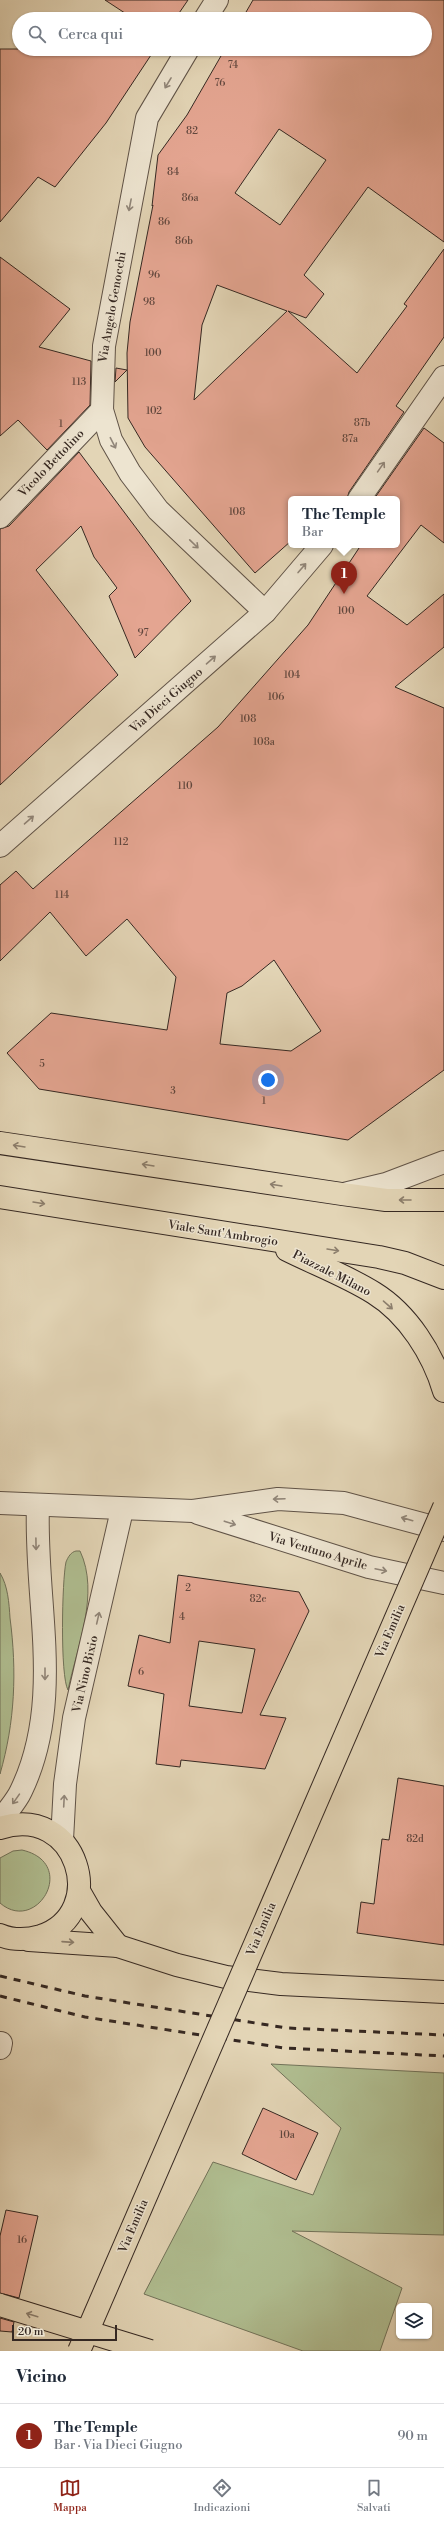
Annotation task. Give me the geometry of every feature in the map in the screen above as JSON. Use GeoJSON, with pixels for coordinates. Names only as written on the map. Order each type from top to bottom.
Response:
{"type":"FeatureCollection","features":[{"type":"Feature","properties":{"kind":"main road"},"geometry":{"type":"LineString","coordinates":[[0,1143],[386,1200],[444,1200]]}},
{"type":"Feature","properties":{"kind":"main road","name":"Viale Sant'Ambrogio"},"geometry":{"type":"LineString","coordinates":[[0,1197],[379,1257],[405,1263],[444,1278]]}},
{"type":"Feature","properties":{"kind":"main road","name":"Piazzale Milano"},"geometry":{"type":"LineString","coordinates":[[268,1240],[375,1293],[406,1320],[419,1339],[444,1391]]}},
{"type":"Feature","properties":{"kind":"main road","name":"Via Emilia"},"geometry":{"type":"LineString","coordinates":[[79,2351],[444,1507]]}},
{"type":"Feature","properties":{"kind":"main road"},"geometry":{"type":"LineString","coordinates":[[0,1828],[11,1825],[30,1825],[47,1830],[62,1840],[75,1861],[79,1873],[79,1891],[73,1909],[62,1923],[47,1934],[29,1940]]}},
{"type":"Feature","properties":{"kind":"main road"},"geometry":{"type":"LineString","coordinates":[[79,1891],[91,1912],[118,1946]]}},
{"type":"Feature","properties":{"kind":"main road"},"geometry":{"type":"LineString","coordinates":[[0,1935],[8,1938],[29,1940],[118,1946],[177,1965],[226,1977],[281,1984],[444,1992]]}},
{"type":"Feature","properties":{"kind":"main road"},"geometry":{"type":"LineString","coordinates":[[0,2305],[150,2351]]}},
{"type":"Feature","properties":{"kind":"street"},"geometry":{"type":"LineString","coordinates":[[209,12],[217,0]]}},
{"type":"Feature","properties":{"kind":"street","name":"Via Angelo Genocchi"},"geometry":{"type":"LineString","coordinates":[[184,56],[147,118],[104,346],[102,410],[111,440],[130,473],[158,510],[265,612]]}},
{"type":"Feature","properties":{"kind":"street"},"geometry":{"type":"LineString","coordinates":[[361,496],[444,377]]}},
{"type":"Feature","properties":{"kind":"street","name":"Vicolo Bettolino"},"geometry":{"type":"LineString","coordinates":[[0,517],[102,410]]}},
{"type":"Feature","properties":{"kind":"street","name":"Via Dieci Giugno"},"geometry":{"type":"LineString","coordinates":[[0,846],[265,612],[319,548]]}},
{"type":"Feature","properties":{"kind":"street"},"geometry":{"type":"LineString","coordinates":[[342,1194],[386,1184],[444,1162]]}},
{"type":"Feature","properties":{"kind":"street","name":"Via Ventuno Aprile"},"geometry":{"type":"LineString","coordinates":[[0,1503],[122,1510],[193,1512],[278,1499],[344,1503],[444,1530]]}},
{"type":"Feature","properties":{"kind":"street"},"geometry":{"type":"LineString","coordinates":[[0,1821],[21,1792],[31,1765],[44,1709],[45,1627],[36,1544],[38,1505]]}},
{"type":"Feature","properties":{"kind":"street","name":"Via Nino Bixio"},"geometry":{"type":"LineString","coordinates":[[62,1840],[65,1784],[74,1718],[122,1510]]}},
{"type":"Feature","properties":{"kind":"street","name":"Via Ventuno Aprile"},"geometry":{"type":"LineString","coordinates":[[193,1512],[369,1567],[444,1583]]}},
{"type":"Feature","properties":{"kind":"green space"},"geometry":{"type":"Polygon","coordinates":[[[76,1551],[80,1551],[86,1567],[88,1584],[87,1602],[85,1620],[68,1690],[65,1681],[62,1628],[64,1588],[66,1562],[70,1555],[76,1551]]]}},
{"type":"Feature","properties":{"kind":"green space"},"geometry":{"type":"Polygon","coordinates":[[[0,1573],[5,1583],[9,1601],[14,1657],[14,1677],[12,1716],[0,1774],[0,1573]]]}},
{"type":"Feature","properties":{"kind":"green space"},"geometry":{"type":"Polygon","coordinates":[[[22,1850],[39,1857],[48,1868],[50,1881],[46,1893],[38,1904],[27,1910],[14,1910],[0,1903],[0,1858],[13,1851],[22,1850]]]}},
{"type":"Feature","properties":{"kind":"green space"},"geometry":{"type":"Polygon","coordinates":[[[271,2064],[444,2073],[444,2235],[292,2231],[402,2288],[380,2351],[303,2351],[144,2294],[213,2162],[313,2195],[341,2128],[271,2064]]]}},
{"type":"Feature","properties":{"kind":"building"},"geometry":{"type":"Polygon","coordinates":[[[105,0],[188,0],[180,12],[123,12],[105,0]]]}},
{"type":"Feature","properties":{"kind":"building"},"geometry":{"type":"Polygon","coordinates":[[[253,0],[444,0],[444,242],[368,187],[304,275],[324,294],[306,318],[288,311],[357,373],[407,306],[404,304],[444,249],[444,337],[396,406],[404,412],[349,492],[348,496],[288,496],[288,544],[255,573],[145,447],[128,418],[127,353],[130,322],[153,205],[152,206],[158,155],[187,115],[221,56],[432,56],[432,12],[246,12],[253,0]],[[279,129],[235,193],[280,225],[326,160],[279,129]],[[217,285],[202,325],[194,400],[287,311],[217,285]]]}},
{"type":"Feature","properties":{"kind":"building"},"geometry":{"type":"Polygon","coordinates":[[[0,49],[12,49],[12,56],[150,56],[106,123],[55,187],[38,177],[0,222],[0,49]]]}},
{"type":"Feature","properties":{"kind":"building"},"geometry":{"type":"Polygon","coordinates":[[[0,257],[70,309],[39,347],[91,361],[90,405],[47,450],[18,420],[0,436],[0,257]]]}},
{"type":"Feature","properties":{"kind":"building"},"geometry":{"type":"Polygon","coordinates":[[[116,368],[127,370],[115,382],[116,368]]]}},
{"type":"Feature","properties":{"kind":"building"},"geometry":{"type":"Polygon","coordinates":[[[424,428],[444,443],[444,543],[421,525],[367,596],[407,625],[444,594],[444,647],[395,687],[444,708],[444,1070],[348,1140],[39,1089],[7,1053],[51,1013],[167,1030],[176,977],[127,919],[86,956],[50,912],[0,961],[0,885],[16,871],[33,889],[218,727],[308,625],[359,548],[400,548],[400,496],[376,496],[424,428]],[[274,960],[242,986],[227,993],[220,1044],[291,1051],[321,1031],[274,960]]]}},
{"type":"Feature","properties":{"kind":"building"},"geometry":{"type":"Polygon","coordinates":[[[79,452],[191,601],[135,658],[109,596],[117,588],[94,557],[81,526],[36,570],[118,675],[0,785],[0,529],[9,526],[79,452]]]}},
{"type":"Feature","properties":{"kind":"building"},"geometry":{"type":"Polygon","coordinates":[[[178,1575],[299,1592],[309,1611],[260,1715],[286,1718],[265,1769],[181,1760],[180,1767],[156,1764],[164,1694],[128,1686],[139,1635],[170,1643],[178,1575]],[[199,1641],[189,1706],[242,1713],[255,1649],[199,1641]]]}},
{"type":"Feature","properties":{"kind":"building"},"geometry":{"type":"Polygon","coordinates":[[[398,1778],[444,1786],[444,1945],[357,1933],[361,1902],[374,1904],[382,1839],[389,1840],[398,1778]]]}},
{"type":"Feature","properties":{"kind":"building"},"geometry":{"type":"Polygon","coordinates":[[[263,2108],[318,2133],[296,2180],[242,2154],[263,2108]]]}},
{"type":"Feature","properties":{"kind":"building"},"geometry":{"type":"Polygon","coordinates":[[[6,2210],[38,2216],[19,2298],[0,2293],[0,2236],[6,2210]]]}},
{"type":"Feature","properties":{"kind":"building"},"geometry":{"type":"Polygon","coordinates":[[[0,2318],[14,2322],[12,2332],[0,2331],[0,2318]]]}},
{"type":"Feature","properties":{"kind":"railway"},"geometry":{"type":"LineString","coordinates":[[0,1976],[85,1996],[287,2028],[444,2035]]}},
{"type":"Feature","properties":{"kind":"railway"},"geometry":{"type":"LineString","coordinates":[[0,1996],[85,2017],[284,2048],[444,2056]]}},
{"type":"Feature","properties":{"kind":"place","name":"The Temple"},"geometry":{"type":"Point","coordinates":[344,594]}}]}
